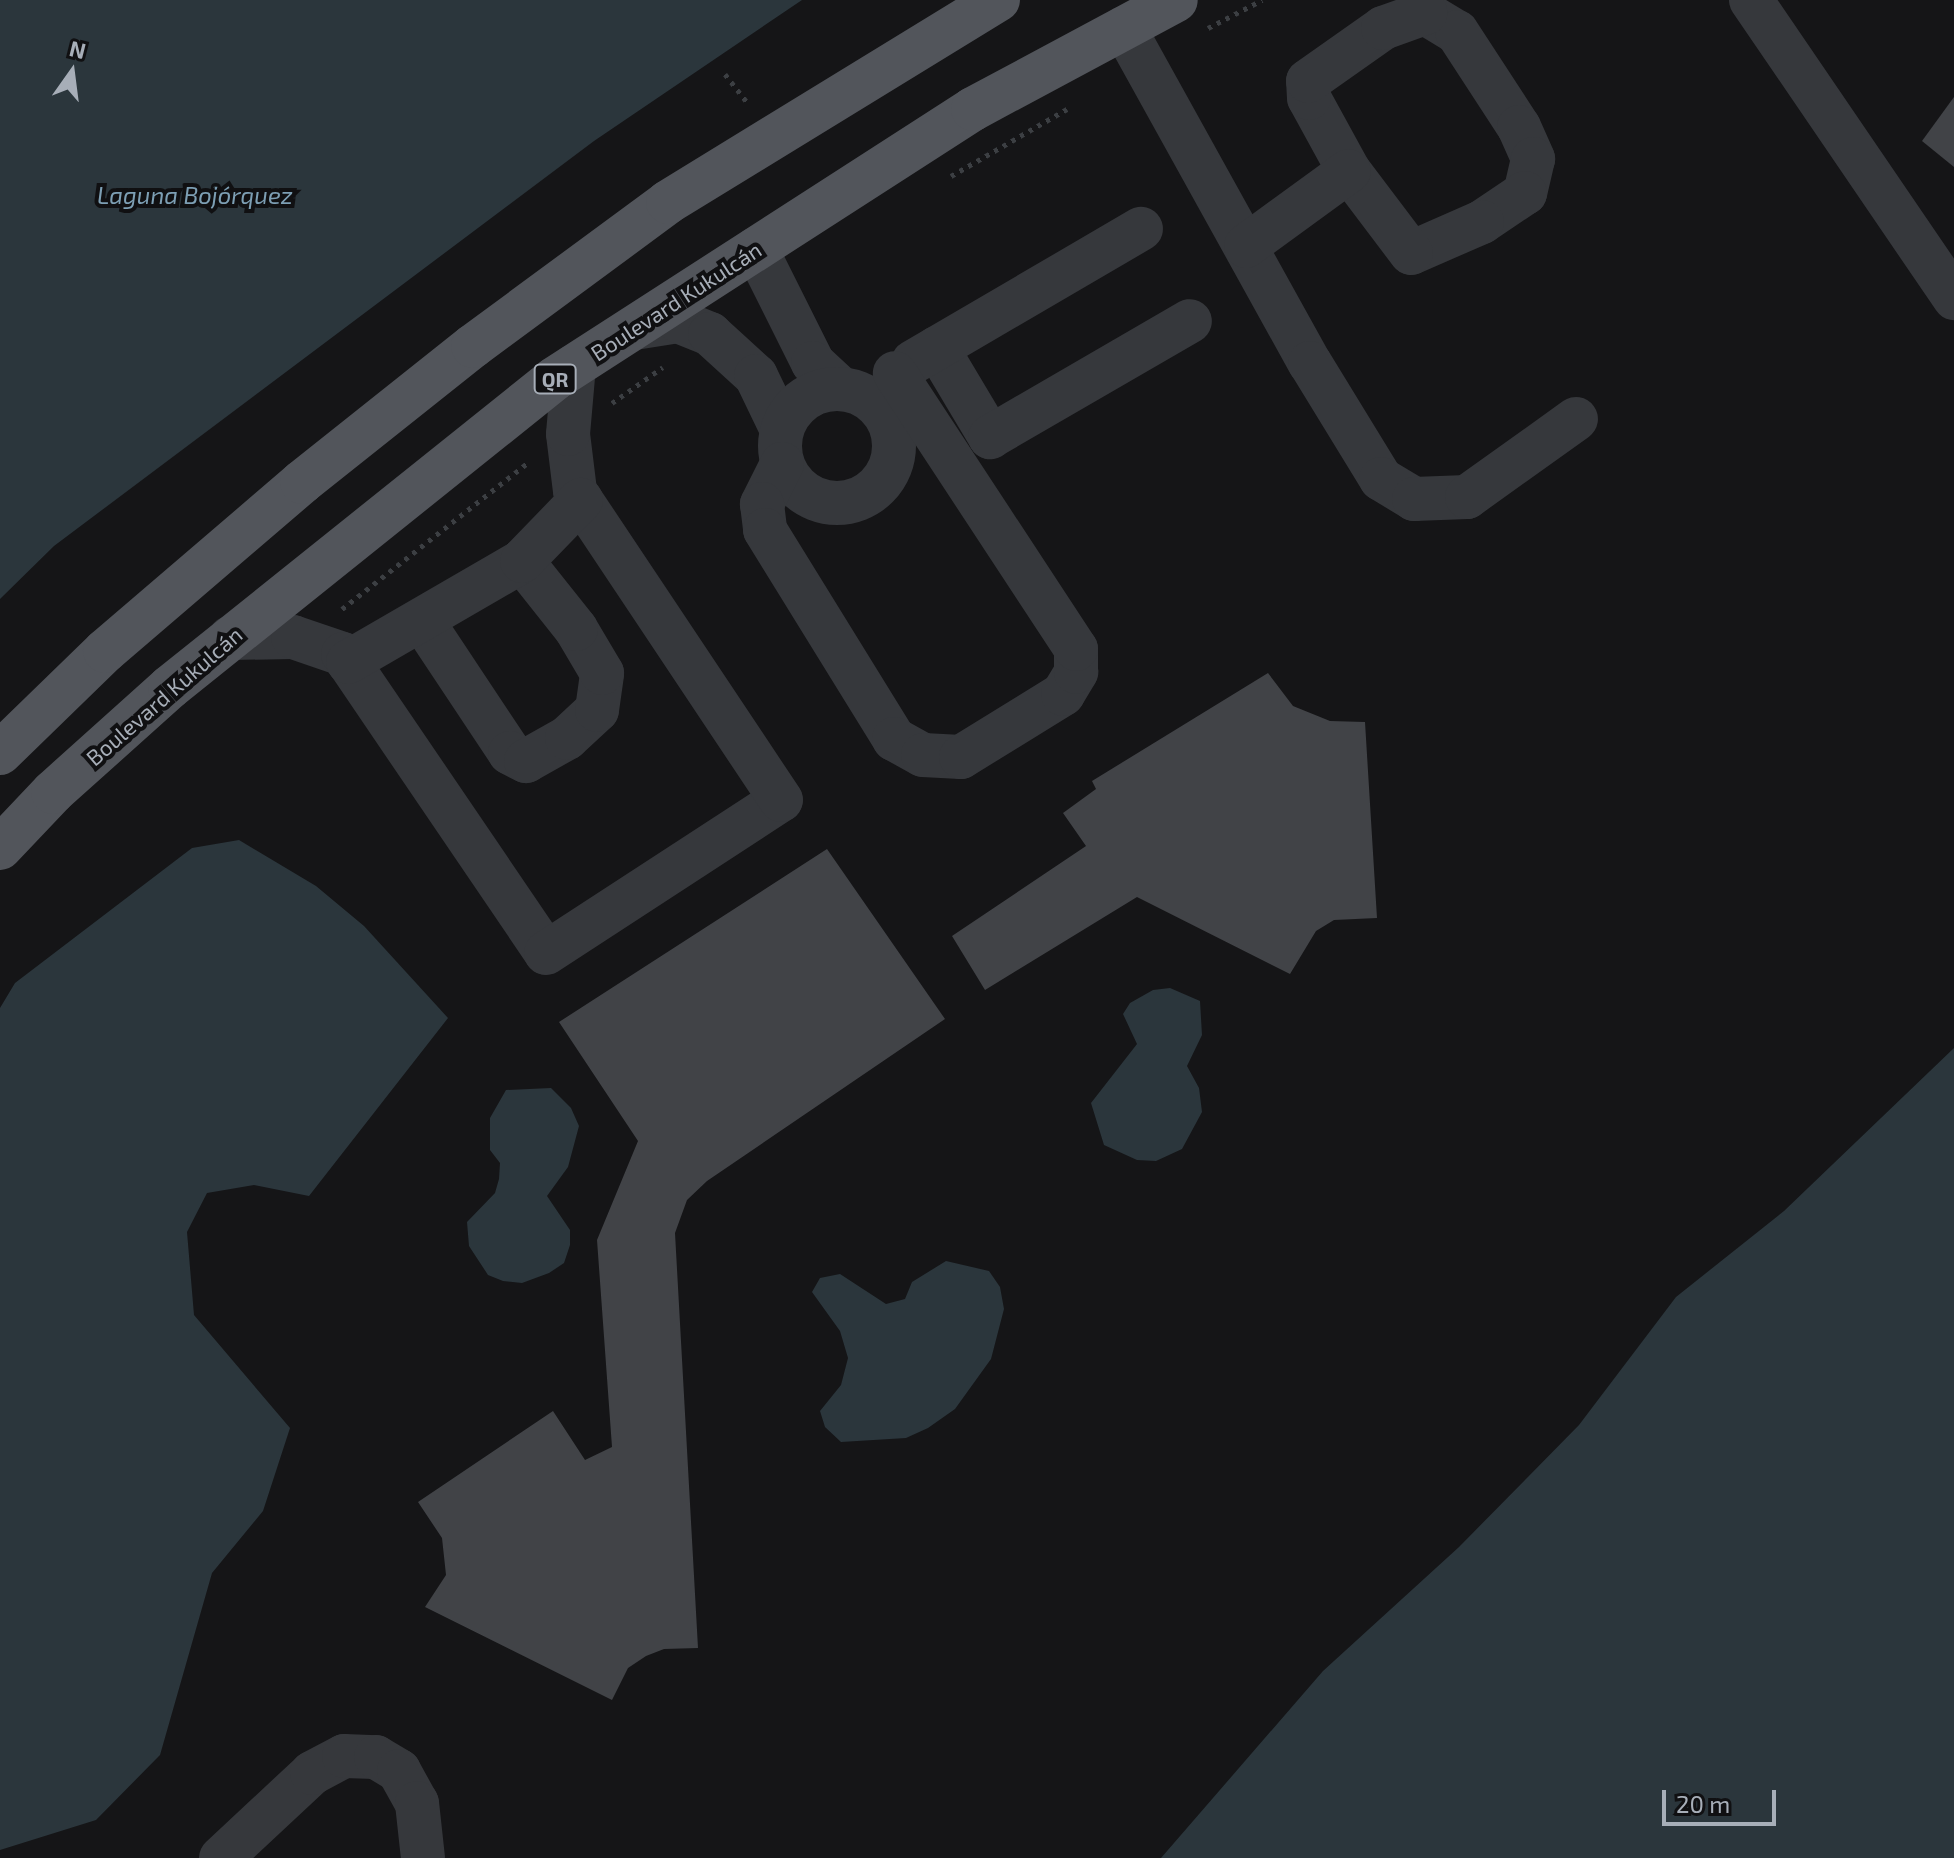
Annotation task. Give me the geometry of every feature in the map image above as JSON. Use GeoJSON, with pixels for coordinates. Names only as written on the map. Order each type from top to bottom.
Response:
{"type":"FeatureCollection","features":[{"type":"Feature","properties":{"kind":"main road"},"geometry":{"type":"LineString","coordinates":[[0,753],[128,631],[302,482],[473,346],[668,202],[998,0]]}},
{"type":"Feature","properties":{"kind":"main road","name":"Boulevard Kukulcán"},"geometry":{"type":"LineString","coordinates":[[0,848],[53,792],[230,638],[574,366],[973,109],[1176,0]]}},
{"type":"Feature","properties":{"kind":"lane"},"geometry":{"type":"LineString","coordinates":[[1751,0],[1954,298]]}},
{"type":"Feature","properties":{"kind":"lane"},"geometry":{"type":"LineString","coordinates":[[1425,13],[1457,32],[1519,127],[1533,159],[1525,193],[1482,222],[1411,253],[1349,171],[1309,98],[1308,81],[1383,28],[1425,13]]}},
{"type":"Feature","properties":{"kind":"lane"},"geometry":{"type":"LineString","coordinates":[[1124,28],[1381,479],[1414,499],[1467,497],[1576,419]]}},
{"type":"Feature","properties":{"kind":"lane"},"geometry":{"type":"LineString","coordinates":[[1246,246],[1349,171]]}},
{"type":"Feature","properties":{"kind":"lane"},"geometry":{"type":"LineString","coordinates":[[756,249],[813,363],[865,385],[1076,649],[1076,672],[1063,694],[961,757],[923,755],[894,739],[765,530],[762,504],[782,446],[805,398],[865,385],[937,348],[1141,229]]}},
{"type":"Feature","properties":{"kind":"lane"},"geometry":{"type":"LineString","coordinates":[[634,328],[678,321],[710,334],[756,376],[793,483],[826,503],[845,503],[879,486],[892,462],[893,435],[865,385]]}},
{"type":"Feature","properties":{"kind":"lane"},"geometry":{"type":"LineString","coordinates":[[937,348],[990,437],[1190,321]]}},
{"type":"Feature","properties":{"kind":"lane"},"geometry":{"type":"LineString","coordinates":[[230,638],[293,637],[343,654],[546,953],[781,800],[581,500],[568,458],[574,366]]}},
{"type":"Feature","properties":{"kind":"lane"},"geometry":{"type":"LineString","coordinates":[[348,662],[423,622],[522,561],[581,500]]}},
{"type":"Feature","properties":{"kind":"lane"},"geometry":{"type":"LineString","coordinates":[[423,622],[510,753],[526,761],[567,738],[597,710],[602,673],[576,629],[522,561]]}},
{"type":"Feature","properties":{"kind":"lane"},"geometry":{"type":"LineString","coordinates":[[221,1858],[312,1773],[344,1756],[376,1757],[399,1771],[417,1803],[423,1858]]}},
{"type":"Feature","properties":{"kind":"path"},"geometry":{"type":"LineString","coordinates":[[725,74],[751,108]]}},
{"type":"Feature","properties":{"kind":"water","name":"Laguna Bojórquez"},"geometry":{"type":"Polygon","coordinates":[[[0,0],[802,0],[594,141],[54,546],[0,599],[0,0]]]}},
{"type":"Feature","properties":{"kind":"water"},"geometry":{"type":"Polygon","coordinates":[[[239,840],[316,886],[364,926],[448,1018],[309,1196],[254,1185],[207,1193],[187,1232],[194,1315],[290,1428],[263,1511],[212,1573],[160,1755],[96,1820],[0,1850],[0,1008],[15,983],[192,848],[239,840]]]}},
{"type":"Feature","properties":{"kind":"water"},"geometry":{"type":"Polygon","coordinates":[[[1170,988],[1200,1001],[1202,1035],[1187,1066],[1199,1088],[1202,1112],[1182,1149],[1156,1161],[1137,1160],[1104,1145],[1091,1103],[1137,1044],[1123,1014],[1130,1003],[1153,990],[1170,988]]]}},
{"type":"Feature","properties":{"kind":"water"},"geometry":{"type":"Polygon","coordinates":[[[1954,1048],[1954,1858],[1161,1858],[1323,1671],[1459,1547],[1579,1425],[1676,1297],[1784,1211],[1954,1048]]]}},
{"type":"Feature","properties":{"kind":"water"},"geometry":{"type":"Polygon","coordinates":[[[551,1088],[571,1108],[579,1126],[568,1167],[547,1196],[570,1230],[570,1245],[564,1263],[549,1273],[522,1283],[503,1281],[488,1275],[469,1246],[467,1222],[495,1193],[499,1179],[500,1163],[490,1150],[490,1118],[506,1090],[551,1088]]]}},
{"type":"Feature","properties":{"kind":"water"},"geometry":{"type":"Polygon","coordinates":[[[946,1261],[989,1271],[1000,1287],[1004,1309],[991,1359],[955,1409],[928,1428],[906,1438],[841,1442],[825,1427],[820,1411],[841,1385],[848,1358],[840,1331],[812,1292],[820,1278],[840,1274],[886,1304],[905,1299],[912,1282],[946,1261]]]}},
{"type":"Feature","properties":{"kind":"building"},"geometry":{"type":"Polygon","coordinates":[[[1954,97],[1954,167],[1922,141],[1954,97]]]}},
{"type":"Feature","properties":{"kind":"building"},"geometry":{"type":"Polygon","coordinates":[[[1268,673],[1293,706],[1330,721],[1365,722],[1377,918],[1334,920],[1316,931],[1290,974],[1137,897],[985,990],[952,936],[1086,846],[1063,813],[1096,789],[1092,781],[1268,673]]]}},
{"type":"Feature","properties":{"kind":"building"},"geometry":{"type":"Polygon","coordinates":[[[827,849],[945,1019],[707,1181],[687,1200],[675,1233],[698,1648],[664,1649],[646,1656],[628,1668],[612,1700],[425,1607],[446,1575],[442,1538],[418,1502],[553,1411],[585,1460],[612,1447],[597,1240],[638,1141],[559,1022],[827,849]]]}}]}
